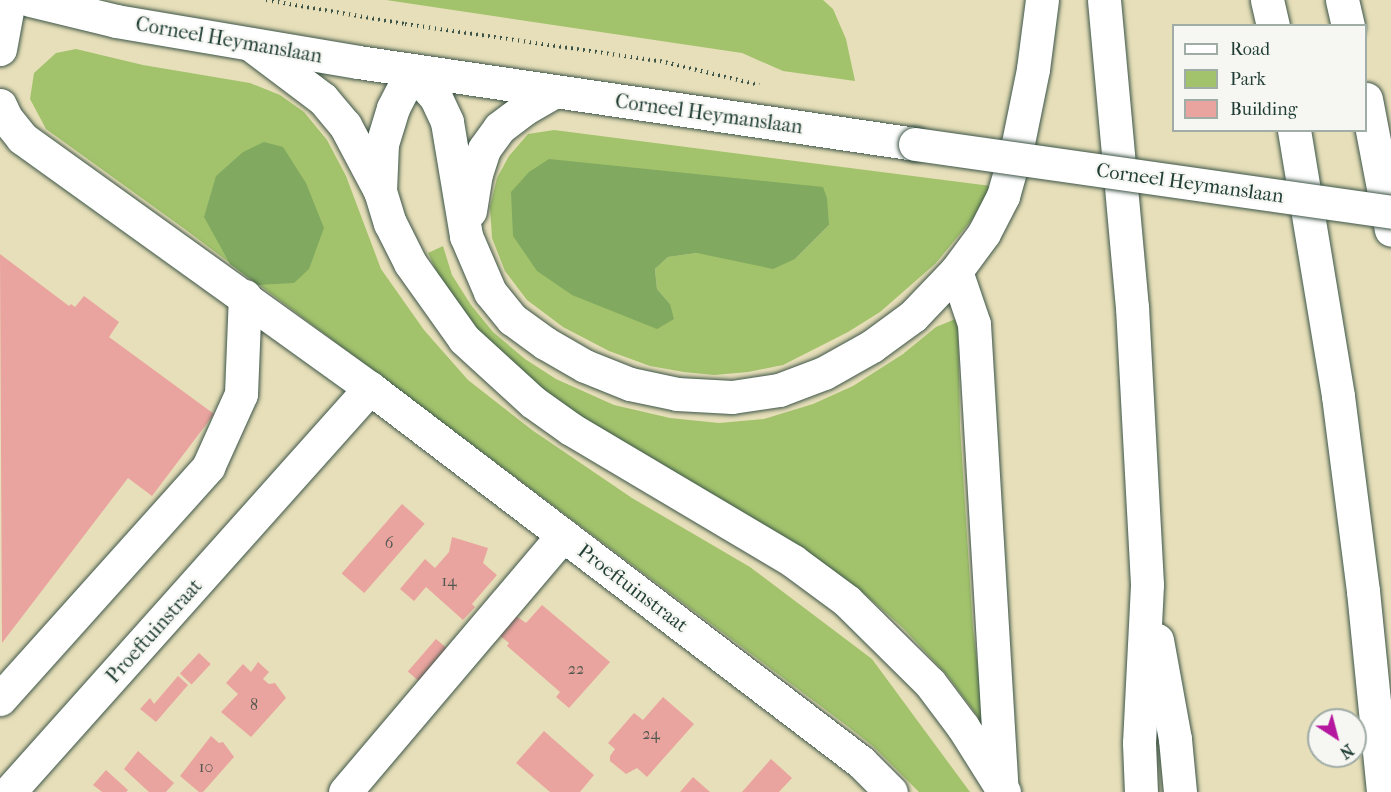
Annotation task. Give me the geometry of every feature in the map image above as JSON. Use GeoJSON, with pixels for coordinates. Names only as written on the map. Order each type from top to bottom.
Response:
{"type":"FeatureCollection","features":[{"type":"Feature","properties":{"kind":"main road"},"geometry":{"type":"LineString","coordinates":[[0,49],[9,0]]}},
{"type":"Feature","properties":{"kind":"main road","name":"Corneel Heymanslaan"},"geometry":{"type":"LineString","coordinates":[[30,0],[116,21],[412,71],[1391,212]]}},
{"type":"Feature","properties":{"kind":"main road"},"geometry":{"type":"LineString","coordinates":[[380,191],[382,144],[393,108],[412,71],[436,98],[447,122],[466,236],[490,292],[512,319],[545,343],[585,366],[630,384],[677,394],[732,397],[779,390],[824,373],[872,346],[913,316],[956,271],[984,233],[1003,196],[1034,69],[1042,0]]}},
{"type":"Feature","properties":{"kind":"main road"},"geometry":{"type":"LineString","coordinates":[[1104,0],[1132,307],[1147,585],[1139,742],[1141,792]]}},
{"type":"Feature","properties":{"kind":"main road"},"geometry":{"type":"LineString","coordinates":[[1268,0],[1273,24]]}},
{"type":"Feature","properties":{"kind":"main road"},"geometry":{"type":"LineString","coordinates":[[1342,0],[1348,24]]}},
{"type":"Feature","properties":{"kind":"main road"},"geometry":{"type":"LineString","coordinates":[[250,44],[323,99],[345,126],[380,191],[390,223],[410,263],[464,339],[533,402],[571,429],[793,561],[847,601],[930,683],[963,727],[1002,788]]}},
{"type":"Feature","properties":{"kind":"main road"},"geometry":{"type":"LineString","coordinates":[[466,236],[476,174],[484,149],[499,128],[524,109],[554,92]]}},
{"type":"Feature","properties":{"kind":"main road","name":"Proeftuinstraat"},"geometry":{"type":"LineString","coordinates":[[0,105],[6,118],[22,138],[370,388],[861,762],[891,792]]}},
{"type":"Feature","properties":{"kind":"main road"},"geometry":{"type":"LineString","coordinates":[[1367,109],[1391,230]]}},
{"type":"Feature","properties":{"kind":"main road"},"geometry":{"type":"LineString","coordinates":[[1294,132],[1338,396],[1363,591],[1383,792]]}},
{"type":"Feature","properties":{"kind":"main road"},"geometry":{"type":"LineString","coordinates":[[956,271],[974,324],[1002,788]]}},
{"type":"Feature","properties":{"kind":"main road"},"geometry":{"type":"LineString","coordinates":[[0,699],[208,467],[241,394],[245,296]]}},
{"type":"Feature","properties":{"kind":"main road","name":"Proeftuinstraat"},"geometry":{"type":"LineString","coordinates":[[9,792],[370,388]]}},
{"type":"Feature","properties":{"kind":"main road"},"geometry":{"type":"LineString","coordinates":[[345,792],[563,535]]}},
{"type":"Feature","properties":{"kind":"main road"},"geometry":{"type":"LineString","coordinates":[[1147,585],[1175,739],[1180,792]]}},
{"type":"Feature","properties":{"kind":"path"},"geometry":{"type":"LineString","coordinates":[[266,0],[405,24],[660,61],[771,88]]}},
{"type":"Feature","properties":{"kind":"green space"},"geometry":{"type":"Polygon","coordinates":[[[386,0],[823,0],[833,9],[846,39],[855,81],[783,71],[742,53],[386,0]]]}},
{"type":"Feature","properties":{"kind":"green space"},"geometry":{"type":"Polygon","coordinates":[[[76,49],[143,65],[250,83],[280,95],[304,112],[327,140],[346,176],[381,269],[424,330],[468,380],[532,430],[632,498],[750,567],[872,659],[970,792],[919,792],[874,747],[846,725],[186,230],[46,129],[30,99],[34,73],[56,53],[76,49]]]}},
{"type":"Feature","properties":{"kind":"green space"},"geometry":{"type":"Polygon","coordinates":[[[554,130],[991,186],[975,216],[935,264],[880,312],[848,332],[783,365],[748,372],[714,375],[684,372],[650,366],[609,351],[563,327],[527,300],[505,271],[492,238],[490,207],[497,178],[509,156],[528,134],[554,130]],[[829,225],[513,236],[670,304],[657,289],[655,269],[668,257],[697,253],[795,259],[829,225]]]}},
{"type":"Feature","properties":{"kind":"green space"},"geometry":{"type":"Polygon","coordinates":[[[264,142],[283,147],[306,183],[324,228],[309,269],[294,283],[258,285],[230,264],[204,217],[216,176],[243,152],[264,142]]]}},
{"type":"Feature","properties":{"kind":"green space"},"geometry":{"type":"Polygon","coordinates":[[[549,159],[823,187],[827,198],[829,225],[795,259],[773,269],[697,253],[668,257],[655,269],[657,289],[670,304],[674,319],[657,329],[572,295],[537,271],[513,236],[511,192],[529,172],[549,159]]]}},
{"type":"Feature","properties":{"kind":"green space"},"geometry":{"type":"Polygon","coordinates":[[[443,246],[452,275],[471,305],[493,332],[525,359],[556,379],[614,405],[670,418],[719,423],[764,419],[813,404],[853,386],[903,354],[936,327],[958,318],[960,426],[973,629],[985,726],[947,675],[902,627],[858,588],[785,538],[568,410],[515,370],[451,302],[428,253],[443,246]]]}},
{"type":"Feature","properties":{"kind":"building"},"geometry":{"type":"Polygon","coordinates":[[[0,254],[69,306],[71,304],[75,307],[84,296],[119,322],[109,337],[214,414],[152,496],[128,478],[2,643],[0,254]]]}},
{"type":"Feature","properties":{"kind":"building"},"geometry":{"type":"Polygon","coordinates":[[[402,504],[425,524],[364,593],[342,573],[402,504]]]}},
{"type":"Feature","properties":{"kind":"building"},"geometry":{"type":"Polygon","coordinates":[[[452,537],[488,548],[483,563],[497,575],[472,604],[475,607],[463,620],[426,587],[414,601],[400,589],[425,559],[435,568],[449,552],[452,537]]]}},
{"type":"Feature","properties":{"kind":"building"},"geometry":{"type":"Polygon","coordinates":[[[542,605],[610,662],[569,708],[556,697],[560,692],[507,646],[509,643],[499,635],[516,616],[526,623],[542,605]]]}},
{"type":"Feature","properties":{"kind":"building"},"geometry":{"type":"Polygon","coordinates":[[[436,639],[451,652],[423,685],[408,671],[436,639]]]}},
{"type":"Feature","properties":{"kind":"building"},"geometry":{"type":"Polygon","coordinates":[[[199,653],[211,664],[192,684],[180,673],[199,653]]]}},
{"type":"Feature","properties":{"kind":"building"},"geometry":{"type":"Polygon","coordinates":[[[258,662],[269,672],[263,679],[269,684],[275,683],[286,698],[251,737],[221,712],[238,694],[226,683],[243,664],[251,672],[258,662]]]}},
{"type":"Feature","properties":{"kind":"building"},"geometry":{"type":"Polygon","coordinates":[[[178,676],[188,685],[156,722],[140,709],[150,698],[154,704],[178,676]]]}},
{"type":"Feature","properties":{"kind":"building"},"geometry":{"type":"Polygon","coordinates":[[[663,697],[694,724],[647,777],[637,768],[626,774],[610,761],[610,756],[615,749],[608,743],[634,713],[643,720],[663,697]]]}},
{"type":"Feature","properties":{"kind":"building"},"geometry":{"type":"Polygon","coordinates":[[[544,731],[594,775],[580,792],[550,792],[516,763],[544,731]]]}},
{"type":"Feature","properties":{"kind":"building"},"geometry":{"type":"Polygon","coordinates":[[[211,736],[219,743],[223,742],[234,757],[203,792],[199,792],[180,776],[211,736]]]}},
{"type":"Feature","properties":{"kind":"building"},"geometry":{"type":"Polygon","coordinates":[[[138,751],[174,783],[166,792],[149,792],[124,769],[138,751]]]}},
{"type":"Feature","properties":{"kind":"building"},"geometry":{"type":"Polygon","coordinates":[[[771,759],[792,778],[779,792],[742,792],[771,759]]]}},
{"type":"Feature","properties":{"kind":"building"},"geometry":{"type":"Polygon","coordinates":[[[106,770],[128,790],[126,792],[102,792],[93,785],[106,770]]]}},
{"type":"Feature","properties":{"kind":"building"},"geometry":{"type":"Polygon","coordinates":[[[693,777],[710,792],[680,792],[693,777]]]}}]}
